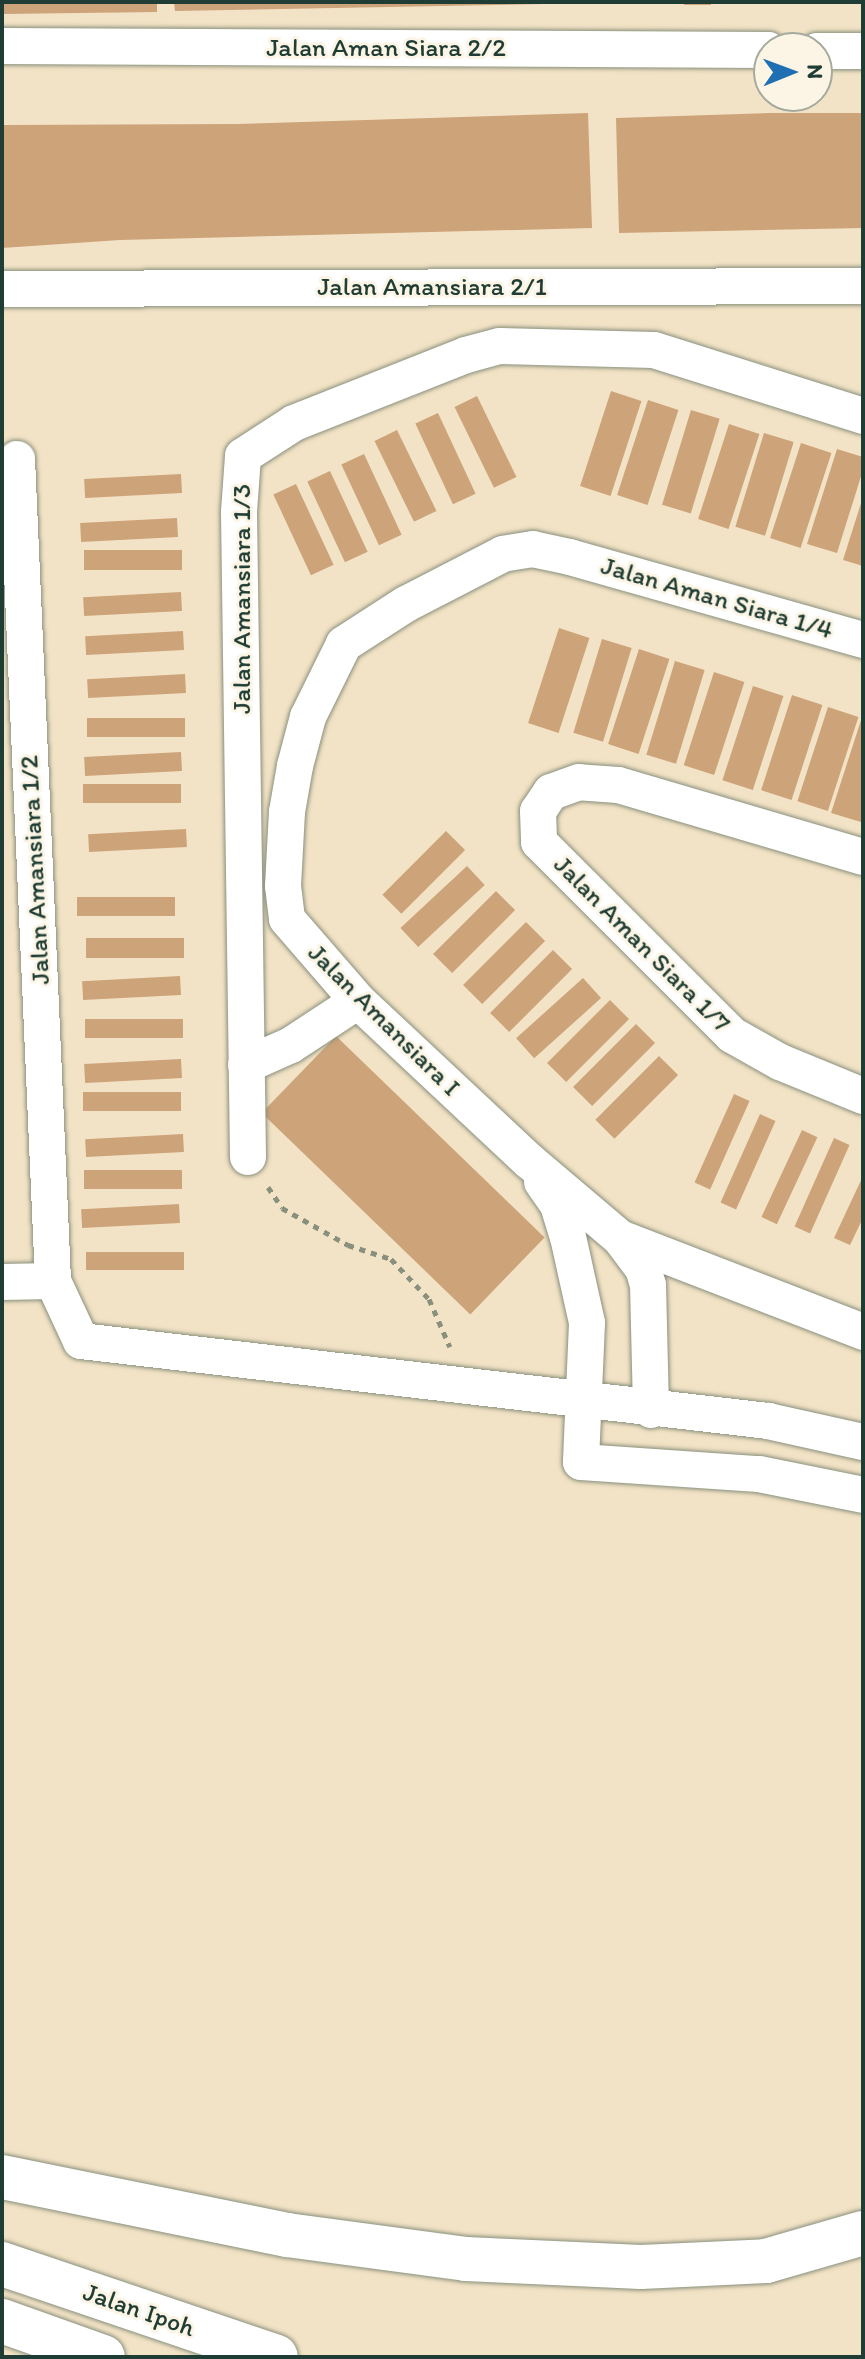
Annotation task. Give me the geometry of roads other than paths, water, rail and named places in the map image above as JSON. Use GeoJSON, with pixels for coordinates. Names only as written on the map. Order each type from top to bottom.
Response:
{"type":"FeatureCollection","features":[{"type":"Feature","properties":{"kind":"highway"},"geometry":{"type":"LineString","coordinates":[[2,2177],[287,2235],[466,2259],[641,2267],[766,2261],[863,2233]]}},
{"type":"Feature","properties":{"kind":"highway","name":"Jalan Ipoh"},"geometry":{"type":"LineString","coordinates":[[2,2264],[276,2357]]}},
{"type":"Feature","properties":{"kind":"highway"},"geometry":{"type":"LineString","coordinates":[[2,2321],[103,2357]]}},
{"type":"Feature","properties":{"kind":"highway"},"geometry":{"type":"LineString","coordinates":[[2,2335],[56,2357]]}},
{"type":"Feature","properties":{"kind":"street","name":"Jalan Aman Siara 2/2"},"geometry":{"type":"LineString","coordinates":[[2,46],[753,50]]}},
{"type":"Feature","properties":{"kind":"street"},"geometry":{"type":"LineString","coordinates":[[833,51],[863,51]]}},
{"type":"Feature","properties":{"kind":"street","name":"Jalan Amansiara 2/1"},"geometry":{"type":"LineString","coordinates":[[2,289],[863,286]]}},
{"type":"Feature","properties":{"kind":"street","name":"Jalan Amansiara 1/3"},"geometry":{"type":"LineString","coordinates":[[248,1157],[239,512],[243,456],[294,423],[466,355],[500,346],[654,350],[863,416]]}},
{"type":"Feature","properties":{"kind":"street","name":"Jalan Amansiara 1/2"},"geometry":{"type":"LineString","coordinates":[[17,459],[53,1281]]}},
{"type":"Feature","properties":{"kind":"street","name":"Jalan Amansiara I"},"geometry":{"type":"LineString","coordinates":[[570,557],[533,549],[503,554],[406,604],[344,644],[308,717],[295,766],[287,812],[283,886],[287,919],[358,1001],[528,1160],[620,1238],[863,1332]]}},
{"type":"Feature","properties":{"kind":"street","name":"Jalan Aman Siara 1/4"},"geometry":{"type":"LineString","coordinates":[[570,557],[863,640]]}},
{"type":"Feature","properties":{"kind":"street","name":"Jalan Aman Siara 1/7"},"geometry":{"type":"LineString","coordinates":[[863,857],[618,785],[579,782],[551,792],[538,811],[539,842],[732,1035],[780,1062],[863,1096]]}},
{"type":"Feature","properties":{"kind":"street"},"geometry":{"type":"LineString","coordinates":[[246,1065],[291,1045],[358,1001]]}},
{"type":"Feature","properties":{"kind":"street"},"geometry":{"type":"LineString","coordinates":[[528,1160],[558,1205],[587,1323],[581,1462],[759,1474],[863,1495]]}},
{"type":"Feature","properties":{"kind":"street"},"geometry":{"type":"LineString","coordinates":[[620,1238],[643,1268],[648,1285],[651,1410]]}},
{"type":"Feature","properties":{"kind":"street"},"geometry":{"type":"LineString","coordinates":[[2,1282],[53,1281],[81,1341],[467,1389],[768,1421],[863,1442]]}}]}
